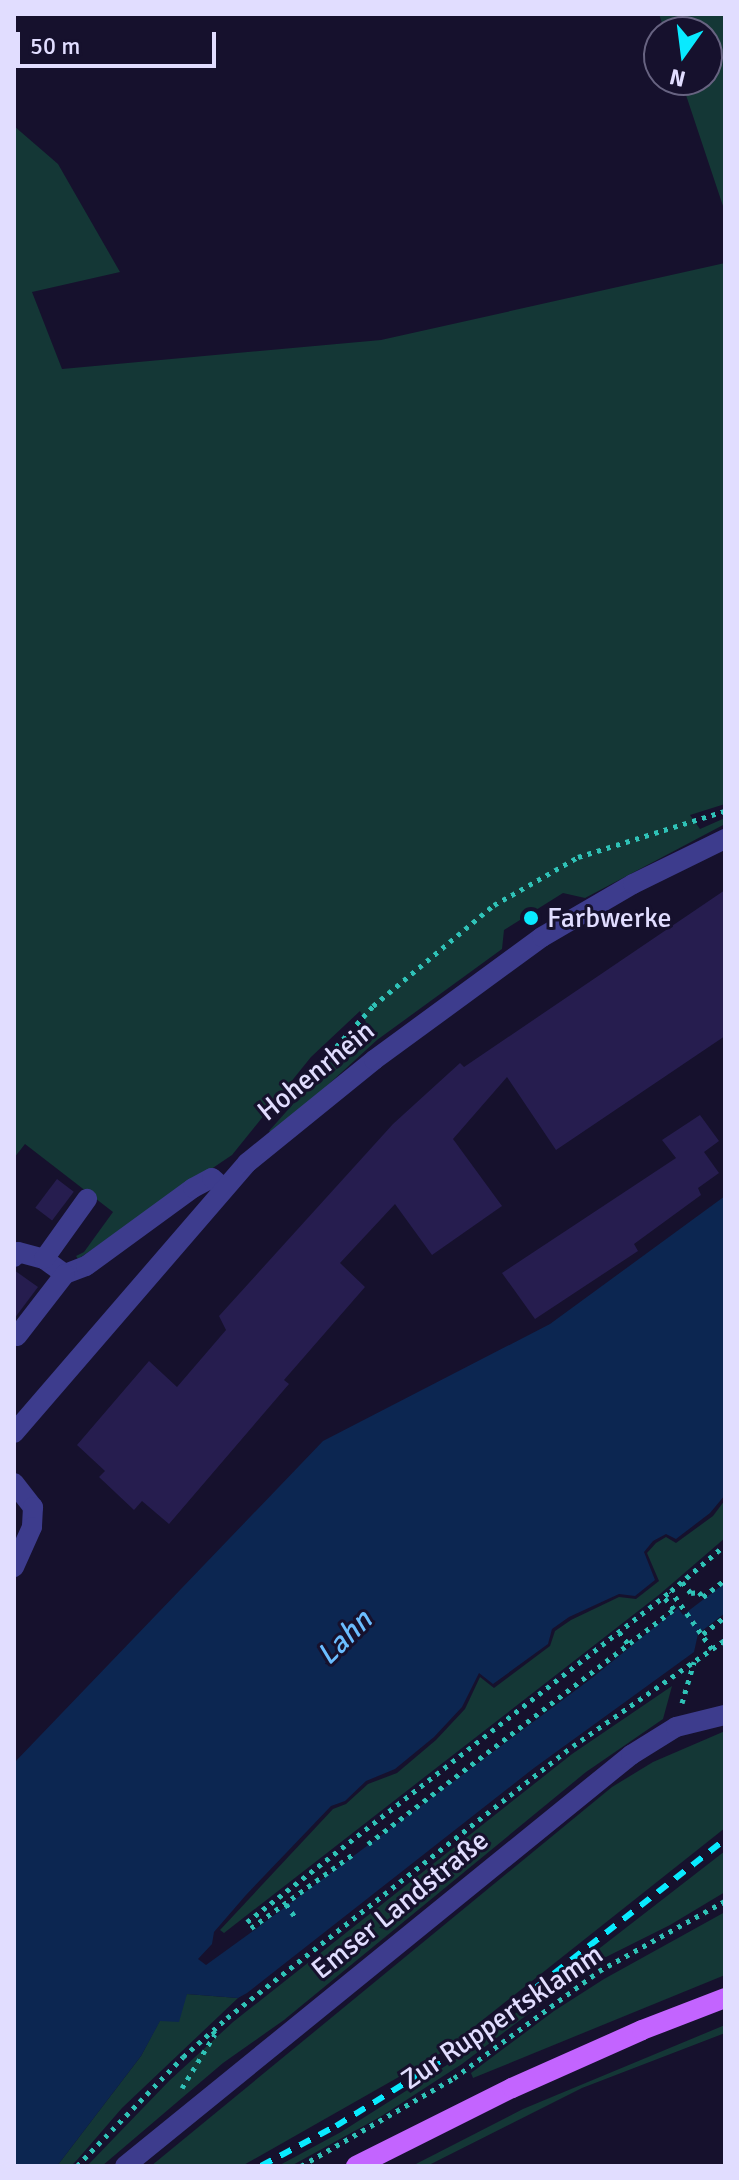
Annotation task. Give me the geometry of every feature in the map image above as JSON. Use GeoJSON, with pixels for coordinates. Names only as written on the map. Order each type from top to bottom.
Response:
{"type":"FeatureCollection","features":[{"type":"Feature","properties":{"kind":"main road"},"geometry":{"type":"LineString","coordinates":[[356,2166],[512,2088],[642,2030],[725,1998]]}},
{"type":"Feature","properties":{"kind":"street","name":"Hohenrhein"},"geometry":{"type":"LineString","coordinates":[[14,1433],[247,1163],[374,1060],[542,937],[633,884],[725,839]]}},
{"type":"Feature","properties":{"kind":"street"},"geometry":{"type":"LineString","coordinates":[[17,1336],[65,1274],[86,1266],[193,1188],[212,1178],[223,1188]]}},
{"type":"Feature","properties":{"kind":"street"},"geometry":{"type":"LineString","coordinates":[[44,1259],[87,1199]]}},
{"type":"Feature","properties":{"kind":"street"},"geometry":{"type":"LineString","coordinates":[[14,1257],[18,1252],[44,1259],[65,1274]]}},
{"type":"Feature","properties":{"kind":"street"},"geometry":{"type":"LineString","coordinates":[[14,1483],[33,1507],[32,1527],[14,1567]]}},
{"type":"Feature","properties":{"kind":"street","name":"Emser Landstraße"},"geometry":{"type":"LineString","coordinates":[[125,2166],[652,1740],[676,1727],[725,1715]]}},
{"type":"Feature","properties":{"kind":"path"},"geometry":{"type":"LineString","coordinates":[[289,1099],[373,1006],[494,905],[578,857],[725,811]]}},
{"type":"Feature","properties":{"kind":"path"},"geometry":{"type":"LineString","coordinates":[[247,1922],[664,1597],[725,1545]]}},
{"type":"Feature","properties":{"kind":"path"},"geometry":{"type":"LineString","coordinates":[[682,1582],[691,1593],[699,1592],[703,1597],[725,1580]]}},
{"type":"Feature","properties":{"kind":"path"},"geometry":{"type":"LineString","coordinates":[[671,1591],[712,1649]]}},
{"type":"Feature","properties":{"kind":"path"},"geometry":{"type":"LineString","coordinates":[[368,1844],[674,1609],[664,1597]]}},
{"type":"Feature","properties":{"kind":"path"},"geometry":{"type":"LineString","coordinates":[[703,1634],[725,1617]]}},
{"type":"Feature","properties":{"kind":"path"},"geometry":{"type":"LineString","coordinates":[[619,1632],[629,1645]]}},
{"type":"Feature","properties":{"kind":"path"},"geometry":{"type":"LineString","coordinates":[[77,2166],[213,2031],[573,1746],[725,1640]]}},
{"type":"Feature","properties":{"kind":"path"},"geometry":{"type":"LineString","coordinates":[[676,1727],[694,1662]]}},
{"type":"Feature","properties":{"kind":"path"},"geometry":{"type":"LineString","coordinates":[[532,1701],[540,1713]]}},
{"type":"Feature","properties":{"kind":"path"},"geometry":{"type":"LineString","coordinates":[[447,1765],[455,1777]]}},
{"type":"Feature","properties":{"kind":"path"},"geometry":{"type":"LineString","coordinates":[[251,1928],[352,1855]]}},
{"type":"Feature","properties":{"kind":"path"},"geometry":{"type":"LineString","coordinates":[[303,1877],[310,1886]]}},
{"type":"Feature","properties":{"kind":"path","name":"Zur Ruppertsklamm"},"geometry":{"type":"LineString","coordinates":[[301,2166],[454,2078],[599,1971],[725,1901]]}},
{"type":"Feature","properties":{"kind":"path"},"geometry":{"type":"LineString","coordinates":[[286,1904],[297,1920]]}},
{"type":"Feature","properties":{"kind":"path"},"geometry":{"type":"LineString","coordinates":[[186,2115],[177,2096],[215,2034],[213,2031]]}},
{"type":"Feature","properties":{"kind":"green space"},"geometry":{"type":"Polygon","coordinates":[[[725,14],[725,212],[686,96],[723,96],[723,16],[660,16],[725,14]]]}},
{"type":"Feature","properties":{"kind":"green space"},"geometry":{"type":"Polygon","coordinates":[[[14,126],[58,164],[120,272],[32,292],[62,369],[381,340],[725,263],[725,804],[690,815],[700,829],[725,818],[725,824],[585,898],[563,893],[504,930],[502,949],[377,1040],[273,1135],[269,1131],[366,1022],[360,1011],[311,1057],[232,1155],[78,1259],[76,1256],[84,1252],[113,1212],[25,1144],[14,1158],[14,126]]]}},
{"type":"Feature","properties":{"kind":"green space"},"geometry":{"type":"Polygon","coordinates":[[[725,1500],[725,1538],[660,1594],[224,1933],[220,1930],[333,1809],[346,1804],[368,1784],[397,1773],[436,1740],[465,1709],[480,1677],[494,1688],[550,1646],[555,1631],[571,1620],[619,1597],[636,1599],[659,1581],[647,1553],[666,1537],[676,1543],[713,1516],[725,1500]]]}},
{"type":"Feature","properties":{"kind":"green space"},"geometry":{"type":"Polygon","coordinates":[[[672,1686],[663,1719],[586,1772],[284,2020],[223,2063],[102,2166],[87,2166],[169,2081],[233,2022],[572,1754],[672,1686]]]}},
{"type":"Feature","properties":{"kind":"green space"},"geometry":{"type":"Polygon","coordinates":[[[725,1731],[725,1828],[441,2053],[242,2166],[151,2166],[612,1787],[653,1762],[725,1731]]]}},
{"type":"Feature","properties":{"kind":"green space"},"geometry":{"type":"Polygon","coordinates":[[[725,1851],[725,1892],[670,1925],[600,1960],[462,2064],[380,2117],[291,2166],[278,2166],[341,2132],[458,2058],[725,1851]]]}},
{"type":"Feature","properties":{"kind":"green space"},"geometry":{"type":"Polygon","coordinates":[[[725,1912],[725,1975],[473,2078],[471,2073],[554,2011],[604,1979],[725,1912]]]}},
{"type":"Feature","properties":{"kind":"green space"},"geometry":{"type":"Polygon","coordinates":[[[187,1994],[238,1998],[122,2108],[71,2166],[57,2166],[141,2056],[160,2020],[187,1994]]]}},
{"type":"Feature","properties":{"kind":"green space"},"geometry":{"type":"Polygon","coordinates":[[[725,2025],[725,2033],[582,2088],[427,2166],[412,2166],[523,2109],[725,2025]]]}},
{"type":"Feature","properties":{"kind":"water","name":"Lahn"},"geometry":{"type":"Polygon","coordinates":[[[725,1196],[725,1495],[710,1513],[676,1539],[666,1534],[653,1541],[644,1552],[655,1580],[635,1596],[619,1594],[569,1617],[552,1629],[548,1644],[493,1684],[479,1673],[462,1707],[434,1737],[395,1769],[366,1781],[345,1801],[331,1806],[246,1895],[214,1932],[212,1944],[198,1959],[206,1965],[592,1678],[678,1608],[683,1615],[725,1583],[725,1613],[698,1634],[694,1652],[534,1768],[247,1993],[238,1998],[187,1994],[179,2022],[160,2021],[141,2056],[57,2166],[14,2166],[14,1763],[323,1441],[550,1324],[725,1196]]]}},
{"type":"Feature","properties":{"kind":"building"},"geometry":{"type":"Polygon","coordinates":[[[725,890],[725,1036],[556,1150],[507,1077],[453,1139],[502,1206],[432,1255],[395,1204],[340,1263],[365,1287],[284,1380],[289,1384],[169,1524],[142,1501],[134,1510],[99,1477],[105,1471],[77,1445],[149,1361],[177,1387],[226,1330],[219,1316],[393,1124],[460,1063],[464,1067],[725,890]]]}},
{"type":"Feature","properties":{"kind":"building"},"geometry":{"type":"Polygon","coordinates":[[[700,1115],[719,1141],[704,1152],[719,1173],[698,1188],[701,1195],[634,1244],[638,1251],[535,1319],[502,1273],[676,1158],[662,1140],[700,1115]]]}},
{"type":"Feature","properties":{"kind":"building"},"geometry":{"type":"Polygon","coordinates":[[[57,1179],[74,1192],[52,1220],[35,1208],[57,1179]]]}},
{"type":"Feature","properties":{"kind":"building"},"geometry":{"type":"Polygon","coordinates":[[[14,1270],[38,1287],[14,1319],[14,1270]]]}},
{"type":"Feature","properties":{"kind":"railway"},"geometry":{"type":"LineString","coordinates":[[261,2166],[336,2126],[450,2055],[725,1839]]}},
{"type":"Feature","properties":{"kind":"place","name":"Farbwerke"},"geometry":{"type":"Point","coordinates":[531,918]}}]}
